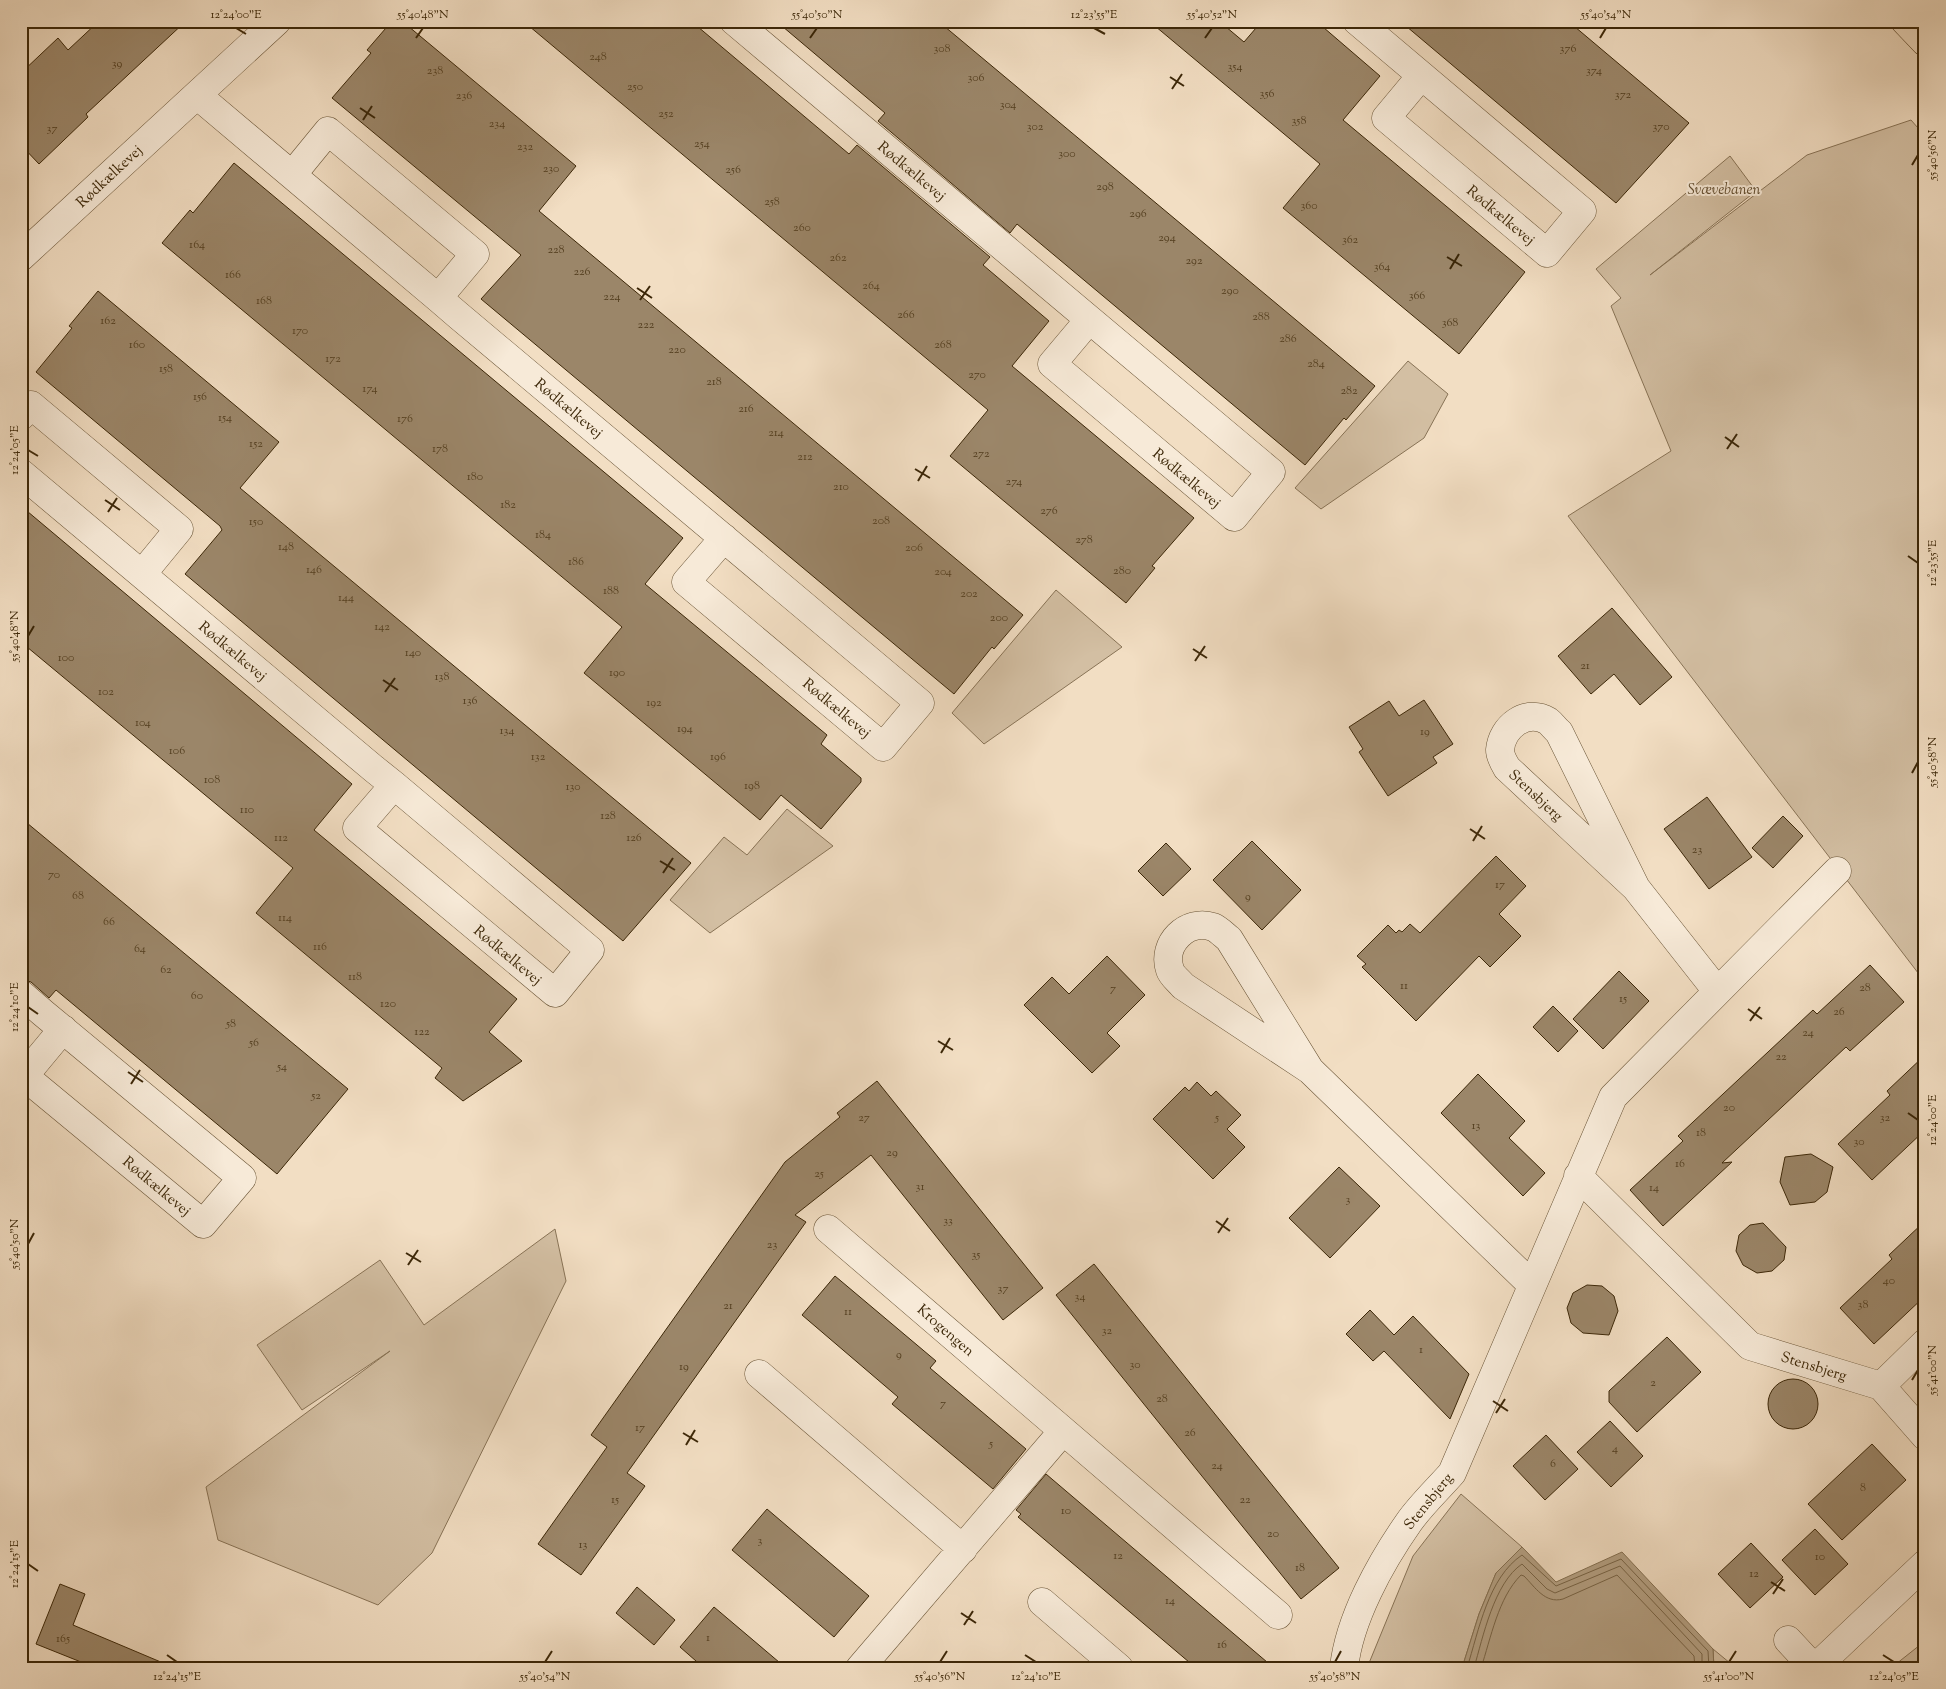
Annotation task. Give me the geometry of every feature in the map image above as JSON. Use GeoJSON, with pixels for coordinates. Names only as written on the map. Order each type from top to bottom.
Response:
{"type":"FeatureCollection","features":[{"type":"Feature","properties":{"kind":"main road"},"geometry":{"type":"LineString","coordinates":[[1905,21],[1925,42]]}},
{"type":"Feature","properties":{"kind":"street","name":"Rødkælkevej"},"geometry":{"type":"LineString","coordinates":[[21,257],[277,21]]}},
{"type":"Feature","properties":{"kind":"street","name":"Rødkælkevej"},"geometry":{"type":"LineString","coordinates":[[734,21],[1271,472],[1234,517],[1052,364],[1090,320]]}},
{"type":"Feature","properties":{"kind":"street","name":"Rødkælkevej"},"geometry":{"type":"LineString","coordinates":[[1357,21],[1582,211],[1547,253],[1386,118],[1421,76]]}},
{"type":"Feature","properties":{"kind":"street","name":"Rødkælkevej"},"geometry":{"type":"LineString","coordinates":[[197,95],[438,298],[724,538],[920,703],[883,746],[686,582],[724,538]]}},
{"type":"Feature","properties":{"kind":"street"},"geometry":{"type":"LineString","coordinates":[[292,175],[328,131],[474,254],[438,298]]}},
{"type":"Feature","properties":{"kind":"street"},"geometry":{"type":"LineString","coordinates":[[21,416],[30,405],[178,529],[142,574]]}},
{"type":"Feature","properties":{"kind":"street","name":"Rødkælkevej"},"geometry":{"type":"LineString","coordinates":[[21,473],[394,785],[590,950],[555,993],[357,828],[394,785]]}},
{"type":"Feature","properties":{"kind":"street","name":"Stensbjerg"},"geometry":{"type":"LineString","coordinates":[[1636,888],[1559,732],[1547,721],[1531,717],[1515,722],[1504,734],[1500,752],[1506,768],[1636,888],[1716,992]]}},
{"type":"Feature","properties":{"kind":"street","name":"Stensbjerg"},"geometry":{"type":"LineString","coordinates":[[1344,1663],[1362,1604],[1384,1562],[1410,1521],[1452,1473],[1531,1284],[1613,1097],[1837,871]]}},
{"type":"Feature","properties":{"kind":"street"},"geometry":{"type":"LineString","coordinates":[[1310,1070],[1228,939],[1214,927],[1194,925],[1177,935],[1168,952],[1170,971],[1182,986],[1310,1070],[1531,1284]]}},
{"type":"Feature","properties":{"kind":"street","name":"Rødkælkevej"},"geometry":{"type":"LineString","coordinates":[[21,994],[242,1178],[203,1224],[24,1076],[63,1029]]}},
{"type":"Feature","properties":{"kind":"street","name":"Stensbjerg"},"geometry":{"type":"LineString","coordinates":[[1578,1176],[1750,1346],[1881,1386]]}},
{"type":"Feature","properties":{"kind":"street","name":"Krogengen"},"geometry":{"type":"LineString","coordinates":[[828,1229],[1278,1615]]}},
{"type":"Feature","properties":{"kind":"street"},"geometry":{"type":"LineString","coordinates":[[1925,1343],[1881,1386],[1925,1436]]}},
{"type":"Feature","properties":{"kind":"street"},"geometry":{"type":"LineString","coordinates":[[759,1374],[963,1548]]}},
{"type":"Feature","properties":{"kind":"street"},"geometry":{"type":"LineString","coordinates":[[860,1668],[1063,1431]]}},
{"type":"Feature","properties":{"kind":"street"},"geometry":{"type":"LineString","coordinates":[[1788,1640],[1815,1668],[1925,1564]]}},
{"type":"Feature","properties":{"kind":"street"},"geometry":{"type":"LineString","coordinates":[[1042,1602],[1119,1668]]}},
{"type":"Feature","properties":{"kind":"green space","name":"Svævebanen"},"geometry":{"type":"Polygon","coordinates":[[[1911,120],[1925,136],[1925,982],[1568,516],[1671,451],[1611,306],[1621,298],[1596,269],[1730,156],[1756,191],[1650,275],[1807,155],[1911,120]]]}},
{"type":"Feature","properties":{"kind":"green space"},"geometry":{"type":"Polygon","coordinates":[[[1408,361],[1448,394],[1424,438],[1321,509],[1295,488],[1408,361]]]}},
{"type":"Feature","properties":{"kind":"green space"},"geometry":{"type":"Polygon","coordinates":[[[1056,590],[1122,647],[984,744],[952,713],[1056,590]]]}},
{"type":"Feature","properties":{"kind":"green space"},"geometry":{"type":"Polygon","coordinates":[[[787,809],[833,846],[710,933],[670,900],[724,837],[747,855],[787,809]]]}},
{"type":"Feature","properties":{"kind":"green space"},"geometry":{"type":"Polygon","coordinates":[[[555,1229],[566,1281],[432,1553],[378,1605],[218,1540],[206,1487],[390,1351],[302,1410],[257,1345],[380,1260],[424,1325],[555,1229]]]}},
{"type":"Feature","properties":{"kind":"green space"},"geometry":{"type":"Polygon","coordinates":[[[1461,1494],[1522,1547],[1496,1573],[1479,1614],[1462,1668],[1367,1668],[1413,1556],[1461,1494]]]}},
{"type":"Feature","properties":{"kind":"green space"},"geometry":{"type":"Polygon","coordinates":[[[1925,1641],[1925,1668],[1891,1668],[1925,1641]]]}},
{"type":"Feature","properties":{"kind":"green space"},"geometry":{"type":"Polygon","coordinates":[[[1713,1649],[1736,1668],[1714,1668],[1713,1649]]]}},
{"type":"Feature","properties":{"kind":"water"},"geometry":{"type":"Polygon","coordinates":[[[1522,1547],[1556,1582],[1622,1552],[1713,1649],[1714,1668],[1462,1668],[1479,1614],[1496,1573],[1522,1547]]]}},
{"type":"Feature","properties":{"kind":"building"},"geometry":{"type":"Polygon","coordinates":[[[99,21],[186,21],[86,114],[88,117],[39,164],[21,145],[21,73],[58,38],[68,50],[99,21]]]}},
{"type":"Feature","properties":{"kind":"building"},"geometry":{"type":"Polygon","coordinates":[[[392,21],[402,21],[576,166],[539,211],[1023,615],[994,649],[992,647],[954,694],[481,299],[521,255],[332,98],[371,53],[367,50],[392,21]]]}},
{"type":"Feature","properties":{"kind":"building"},"geometry":{"type":"Polygon","coordinates":[[[523,21],[691,21],[849,154],[857,145],[990,257],[983,265],[1049,321],[1012,366],[1194,518],[1152,566],[1155,568],[1126,603],[950,456],[988,410],[523,21]]]}},
{"type":"Feature","properties":{"kind":"building"},"geometry":{"type":"Polygon","coordinates":[[[776,21],[938,21],[1375,386],[1346,420],[1344,418],[1305,465],[1017,224],[1010,233],[878,121],[885,113],[776,21]]]}},
{"type":"Feature","properties":{"kind":"building"},"geometry":{"type":"Polygon","coordinates":[[[1149,21],[1219,21],[1244,42],[1262,21],[1316,21],[1380,76],[1343,120],[1525,272],[1459,354],[1283,208],[1320,164],[1149,21]]]}},
{"type":"Feature","properties":{"kind":"building"},"geometry":{"type":"Polygon","coordinates":[[[1400,21],[1568,21],[1689,123],[1616,203],[1400,21]]]}},
{"type":"Feature","properties":{"kind":"building"},"geometry":{"type":"Polygon","coordinates":[[[234,163],[683,538],[645,584],[827,735],[821,744],[861,778],[861,782],[821,829],[781,795],[760,820],[584,673],[622,627],[162,243],[190,210],[193,213],[234,163]]]}},
{"type":"Feature","properties":{"kind":"building"},"geometry":{"type":"Polygon","coordinates":[[[98,291],[279,442],[240,488],[691,863],[623,941],[185,574],[222,530],[220,526],[36,372],[72,328],[69,326],[98,291]]]}},
{"type":"Feature","properties":{"kind":"building"},"geometry":{"type":"Polygon","coordinates":[[[21,506],[352,784],[314,830],[517,999],[489,1032],[522,1061],[463,1101],[435,1078],[442,1068],[256,913],[293,868],[21,642],[21,506]]]}},
{"type":"Feature","properties":{"kind":"building"},"geometry":{"type":"Polygon","coordinates":[[[1612,608],[1672,677],[1640,705],[1614,674],[1591,694],[1558,656],[1612,608]]]}},
{"type":"Feature","properties":{"kind":"building"},"geometry":{"type":"Polygon","coordinates":[[[1424,700],[1453,744],[1433,757],[1437,763],[1388,796],[1359,752],[1363,749],[1349,727],[1389,701],[1399,716],[1424,700]]]}},
{"type":"Feature","properties":{"kind":"building"},"geometry":{"type":"Polygon","coordinates":[[[1707,797],[1752,857],[1709,889],[1664,829],[1707,797]]]}},
{"type":"Feature","properties":{"kind":"building"},"geometry":{"type":"Polygon","coordinates":[[[1783,816],[1803,836],[1773,868],[1752,848],[1783,816]]]}},
{"type":"Feature","properties":{"kind":"building"},"geometry":{"type":"Polygon","coordinates":[[[21,818],[348,1089],[277,1174],[56,990],[49,998],[31,982],[21,979],[21,818]]]}},
{"type":"Feature","properties":{"kind":"building"},"geometry":{"type":"Polygon","coordinates":[[[1252,841],[1301,890],[1262,930],[1213,880],[1252,841]]]}},
{"type":"Feature","properties":{"kind":"building"},"geometry":{"type":"Polygon","coordinates":[[[1166,843],[1191,869],[1163,896],[1138,871],[1166,843]]]}},
{"type":"Feature","properties":{"kind":"building"},"geometry":{"type":"Polygon","coordinates":[[[1496,856],[1526,886],[1499,914],[1521,936],[1490,967],[1479,956],[1416,1021],[1362,967],[1366,964],[1357,956],[1388,925],[1396,933],[1399,930],[1402,932],[1410,924],[1420,933],[1496,856]]]}},
{"type":"Feature","properties":{"kind":"building"},"geometry":{"type":"Polygon","coordinates":[[[1107,956],[1145,995],[1107,1033],[1120,1046],[1092,1073],[1024,1005],[1052,977],[1069,994],[1107,956]]]}},
{"type":"Feature","properties":{"kind":"building"},"geometry":{"type":"Polygon","coordinates":[[[1870,965],[1904,1002],[1850,1051],[1846,1047],[1722,1163],[1732,1162],[1663,1226],[1630,1190],[1683,1141],[1678,1136],[1813,1010],[1817,1014],[1870,965]]]}},
{"type":"Feature","properties":{"kind":"building"},"geometry":{"type":"Polygon","coordinates":[[[1619,971],[1649,1001],[1603,1049],[1573,1019],[1619,971]]]}},
{"type":"Feature","properties":{"kind":"building"},"geometry":{"type":"Polygon","coordinates":[[[1553,1006],[1578,1031],[1558,1052],[1533,1027],[1553,1006]]]}},
{"type":"Feature","properties":{"kind":"building"},"geometry":{"type":"Polygon","coordinates":[[[21,1015],[29,1022],[21,1031],[21,1015]]]}},
{"type":"Feature","properties":{"kind":"building"},"geometry":{"type":"Polygon","coordinates":[[[1925,1055],[1925,1130],[1872,1180],[1838,1144],[1890,1095],[1887,1091],[1925,1055]]]}},
{"type":"Feature","properties":{"kind":"building"},"geometry":{"type":"Polygon","coordinates":[[[1478,1074],[1525,1121],[1509,1138],[1545,1173],[1523,1196],[1441,1113],[1478,1074]]]}},
{"type":"Feature","properties":{"kind":"building"},"geometry":{"type":"Polygon","coordinates":[[[877,1081],[1043,1288],[1003,1320],[871,1155],[795,1215],[806,1222],[627,1473],[645,1486],[581,1575],[538,1544],[607,1447],[591,1435],[785,1162],[840,1117],[837,1113],[877,1081]]]}},
{"type":"Feature","properties":{"kind":"building"},"geometry":{"type":"Polygon","coordinates":[[[1197,1082],[1211,1096],[1216,1091],[1241,1115],[1227,1129],[1245,1147],[1213,1179],[1153,1119],[1185,1087],[1189,1091],[1197,1082]]]}},
{"type":"Feature","properties":{"kind":"building"},"geometry":{"type":"Polygon","coordinates":[[[1811,1154],[1833,1167],[1827,1192],[1815,1202],[1790,1205],[1780,1182],[1785,1157],[1811,1154]]]}},
{"type":"Feature","properties":{"kind":"building"},"geometry":{"type":"Polygon","coordinates":[[[1339,1167],[1380,1206],[1330,1258],[1289,1218],[1339,1167]]]}},
{"type":"Feature","properties":{"kind":"building"},"geometry":{"type":"Polygon","coordinates":[[[1925,1221],[1925,1296],[1874,1344],[1840,1308],[1892,1259],[1889,1255],[1925,1221]]]}},
{"type":"Feature","properties":{"kind":"building"},"geometry":{"type":"Polygon","coordinates":[[[1763,1223],[1786,1247],[1784,1260],[1772,1271],[1757,1273],[1743,1265],[1736,1251],[1739,1235],[1750,1225],[1763,1223]]]}},
{"type":"Feature","properties":{"kind":"building"},"geometry":{"type":"Polygon","coordinates":[[[1094,1264],[1339,1568],[1301,1599],[1056,1295],[1094,1264]]]}},
{"type":"Feature","properties":{"kind":"building"},"geometry":{"type":"Polygon","coordinates":[[[835,1276],[936,1361],[930,1368],[1026,1449],[993,1489],[892,1404],[898,1397],[802,1315],[835,1276]]]}},
{"type":"Feature","properties":{"kind":"building"},"geometry":{"type":"Polygon","coordinates":[[[1587,1285],[1602,1286],[1614,1296],[1618,1311],[1609,1335],[1583,1333],[1571,1323],[1567,1308],[1573,1293],[1587,1285]]]}},
{"type":"Feature","properties":{"kind":"building"},"geometry":{"type":"Polygon","coordinates":[[[1370,1310],[1394,1335],[1413,1316],[1469,1374],[1450,1419],[1384,1351],[1373,1361],[1346,1334],[1370,1310]]]}},
{"type":"Feature","properties":{"kind":"building"},"geometry":{"type":"Polygon","coordinates":[[[1667,1337],[1701,1372],[1637,1432],[1609,1402],[1609,1391],[1667,1337]]]}},
{"type":"Feature","properties":{"kind":"building"},"geometry":{"type":"Polygon","coordinates":[[[1793,1379],[1807,1383],[1814,1390],[1818,1404],[1814,1418],[1807,1425],[1793,1429],[1779,1425],[1772,1418],[1768,1404],[1772,1390],[1779,1383],[1793,1379]]]}},
{"type":"Feature","properties":{"kind":"building"},"geometry":{"type":"Polygon","coordinates":[[[1610,1421],[1643,1456],[1611,1487],[1577,1452],[1610,1421]]]}},
{"type":"Feature","properties":{"kind":"building"},"geometry":{"type":"Polygon","coordinates":[[[1546,1435],[1578,1469],[1545,1500],[1513,1466],[1546,1435]]]}},
{"type":"Feature","properties":{"kind":"building"},"geometry":{"type":"Polygon","coordinates":[[[1872,1444],[1906,1480],[1842,1540],[1808,1504],[1872,1444]]]}},
{"type":"Feature","properties":{"kind":"building"},"geometry":{"type":"Polygon","coordinates":[[[1046,1474],[1274,1668],[1196,1668],[1018,1517],[1021,1514],[1016,1510],[1046,1474]]]}},
{"type":"Feature","properties":{"kind":"building"},"geometry":{"type":"Polygon","coordinates":[[[767,1509],[869,1596],[834,1637],[732,1550],[767,1509]]]}},
{"type":"Feature","properties":{"kind":"building"},"geometry":{"type":"Polygon","coordinates":[[[1815,1529],[1848,1564],[1815,1595],[1782,1560],[1815,1529]]]}},
{"type":"Feature","properties":{"kind":"building"},"geometry":{"type":"Polygon","coordinates":[[[1751,1543],[1783,1577],[1750,1608],[1718,1574],[1751,1543]]]}},
{"type":"Feature","properties":{"kind":"building"},"geometry":{"type":"Polygon","coordinates":[[[60,1584],[85,1594],[73,1625],[175,1668],[96,1668],[36,1644],[60,1584]]]}},
{"type":"Feature","properties":{"kind":"building"},"geometry":{"type":"Polygon","coordinates":[[[637,1587],[675,1620],[654,1645],[616,1613],[637,1587]]]}},
{"type":"Feature","properties":{"kind":"building"},"geometry":{"type":"Polygon","coordinates":[[[714,1607],[786,1668],[704,1668],[680,1647],[714,1607]]]}}]}
